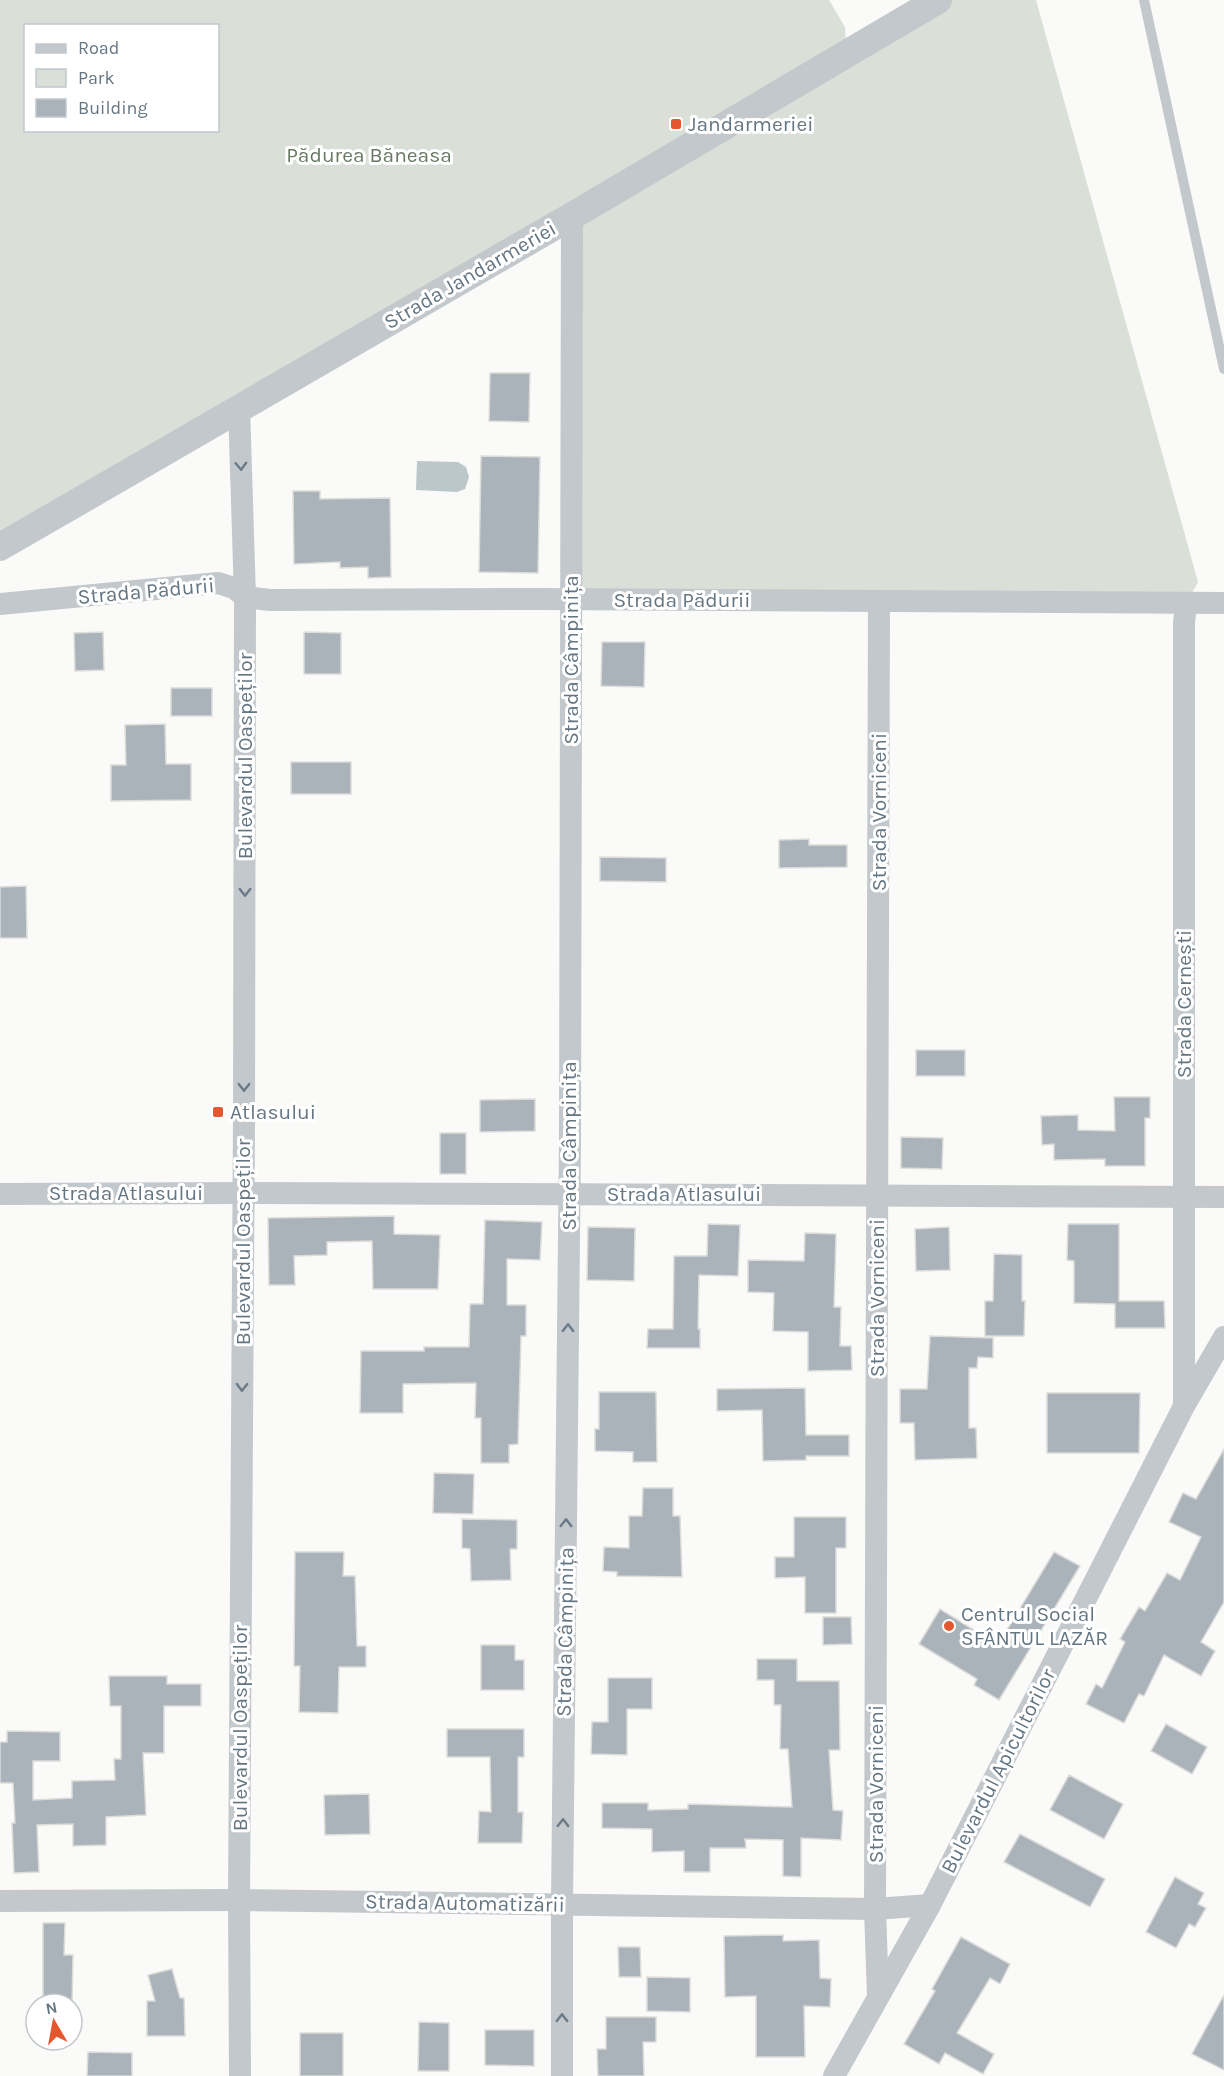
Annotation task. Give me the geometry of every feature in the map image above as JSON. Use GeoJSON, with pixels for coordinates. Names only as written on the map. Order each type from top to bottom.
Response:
{"type":"FeatureCollection","features":[{"type":"Feature","properties":{"kind":"street","name":"Strada Jandarmeriei"},"geometry":{"type":"LineString","coordinates":[[0,546],[572,216],[938,0]]}},
{"type":"Feature","properties":{"kind":"street","name":"Strada Câmpinița"},"geometry":{"type":"LineString","coordinates":[[562,2076],[569,1194],[572,216]]}},
{"type":"Feature","properties":{"kind":"street","name":"Bulevardul Oaspeților"},"geometry":{"type":"LineString","coordinates":[[239,407],[245,597],[240,2076]]}},
{"type":"Feature","properties":{"kind":"street","name":"Strada Pădurii"},"geometry":{"type":"LineString","coordinates":[[0,604],[218,583],[234,588],[245,597],[270,600],[1224,603]]}},
{"type":"Feature","properties":{"kind":"street","name":"Strada Vorniceni"},"geometry":{"type":"LineString","coordinates":[[878,1996],[875,1909],[879,601]]}},
{"type":"Feature","properties":{"kind":"street","name":"Strada Cernești"},"geometry":{"type":"LineString","coordinates":[[1184,1406],[1184,623],[1186,603]]}},
{"type":"Feature","properties":{"kind":"street","name":"Strada Atlasului"},"geometry":{"type":"LineString","coordinates":[[0,1194],[1224,1197]]}},
{"type":"Feature","properties":{"kind":"street","name":"Bulevardul Apicultorilor"},"geometry":{"type":"LineString","coordinates":[[834,2076],[930,1905],[1184,1406],[1224,1337]]}},
{"type":"Feature","properties":{"kind":"street","name":"Strada Automatizării"},"geometry":{"type":"LineString","coordinates":[[0,1901],[239,1900],[875,1909],[930,1905]]}},
{"type":"Feature","properties":{"kind":"lane"},"geometry":{"type":"LineString","coordinates":[[1144,0],[1224,369]]}},
{"type":"Feature","properties":{"kind":"green space","name":"Pădurea Băneasa"},"geometry":{"type":"Polygon","coordinates":[[[0,0],[829,0],[845,27],[846,52],[938,0],[1036,0],[1198,582],[1186,603],[571,600],[572,217],[0,547],[0,0]]]}},
{"type":"Feature","properties":{"kind":"shaded area"},"geometry":{"type":"Polygon","coordinates":[[[417,461],[458,462],[466,467],[469,477],[465,489],[457,492],[416,490],[417,461]]]}},
{"type":"Feature","properties":{"kind":"building"},"geometry":{"type":"Polygon","coordinates":[[[490,373],[530,373],[529,422],[489,421],[490,373]]]}},
{"type":"Feature","properties":{"kind":"building"},"geometry":{"type":"Polygon","coordinates":[[[481,456],[540,457],[538,573],[479,572],[481,456]]]}},
{"type":"Feature","properties":{"kind":"building"},"geometry":{"type":"Polygon","coordinates":[[[293,491],[320,491],[320,499],[390,498],[391,577],[368,578],[368,567],[340,568],[340,562],[294,564],[293,491]]]}},
{"type":"Feature","properties":{"kind":"building"},"geometry":{"type":"Polygon","coordinates":[[[103,632],[104,670],[75,671],[74,633],[103,632]]]}},
{"type":"Feature","properties":{"kind":"building"},"geometry":{"type":"Polygon","coordinates":[[[304,632],[341,633],[341,674],[304,674],[304,632]]]}},
{"type":"Feature","properties":{"kind":"building"},"geometry":{"type":"Polygon","coordinates":[[[602,642],[645,642],[644,687],[601,686],[602,642]]]}},
{"type":"Feature","properties":{"kind":"building"},"geometry":{"type":"Polygon","coordinates":[[[171,688],[212,688],[212,716],[171,716],[171,688]]]}},
{"type":"Feature","properties":{"kind":"building"},"geometry":{"type":"Polygon","coordinates":[[[165,724],[166,764],[191,764],[191,800],[111,801],[111,765],[126,765],[125,725],[165,724]]]}},
{"type":"Feature","properties":{"kind":"building"},"geometry":{"type":"Polygon","coordinates":[[[291,762],[351,762],[351,794],[291,794],[291,762]]]}},
{"type":"Feature","properties":{"kind":"building"},"geometry":{"type":"Polygon","coordinates":[[[809,839],[809,845],[847,845],[847,867],[779,868],[779,840],[809,839]]]}},
{"type":"Feature","properties":{"kind":"building"},"geometry":{"type":"Polygon","coordinates":[[[600,857],[666,858],[666,882],[600,881],[600,857]]]}},
{"type":"Feature","properties":{"kind":"building"},"geometry":{"type":"Polygon","coordinates":[[[26,886],[27,938],[0,938],[0,887],[26,886]]]}},
{"type":"Feature","properties":{"kind":"building"},"geometry":{"type":"Polygon","coordinates":[[[916,1050],[965,1050],[965,1076],[916,1076],[916,1050]]]}},
{"type":"Feature","properties":{"kind":"building"},"geometry":{"type":"Polygon","coordinates":[[[1114,1097],[1150,1097],[1150,1118],[1145,1118],[1145,1166],[1105,1166],[1105,1159],[1054,1160],[1054,1144],[1042,1145],[1041,1116],[1078,1115],[1078,1130],[1115,1131],[1114,1097]]]}},
{"type":"Feature","properties":{"kind":"building"},"geometry":{"type":"Polygon","coordinates":[[[535,1099],[535,1131],[480,1132],[480,1100],[535,1099]]]}},
{"type":"Feature","properties":{"kind":"building"},"geometry":{"type":"Polygon","coordinates":[[[440,1133],[466,1133],[466,1174],[440,1174],[440,1133]]]}},
{"type":"Feature","properties":{"kind":"building"},"geometry":{"type":"Polygon","coordinates":[[[901,1137],[943,1138],[942,1169],[901,1168],[901,1137]]]}},
{"type":"Feature","properties":{"kind":"building"},"geometry":{"type":"Polygon","coordinates":[[[394,1216],[394,1234],[440,1235],[438,1289],[373,1289],[372,1241],[327,1242],[327,1255],[294,1256],[295,1285],[269,1285],[268,1218],[394,1216]]]}},
{"type":"Feature","properties":{"kind":"building"},"geometry":{"type":"Polygon","coordinates":[[[485,1220],[542,1222],[540,1260],[507,1259],[507,1305],[526,1305],[526,1336],[521,1336],[518,1444],[509,1445],[509,1463],[481,1463],[481,1418],[475,1418],[476,1383],[403,1384],[403,1413],[360,1413],[361,1351],[424,1351],[424,1347],[469,1347],[470,1304],[483,1304],[485,1220]]]}},
{"type":"Feature","properties":{"kind":"building"},"geometry":{"type":"Polygon","coordinates":[[[708,1224],[740,1225],[738,1276],[699,1275],[700,1348],[647,1348],[648,1329],[673,1329],[674,1256],[707,1256],[708,1224]]]}},
{"type":"Feature","properties":{"kind":"building"},"geometry":{"type":"Polygon","coordinates":[[[1068,1224],[1119,1224],[1119,1301],[1164,1301],[1165,1328],[1115,1328],[1115,1304],[1074,1303],[1074,1261],[1067,1260],[1068,1224]]]}},
{"type":"Feature","properties":{"kind":"building"},"geometry":{"type":"Polygon","coordinates":[[[588,1227],[635,1228],[634,1281],[587,1280],[588,1227]]]}},
{"type":"Feature","properties":{"kind":"building"},"geometry":{"type":"Polygon","coordinates":[[[949,1227],[950,1270],[916,1271],[915,1229],[949,1227]]]}},
{"type":"Feature","properties":{"kind":"building"},"geometry":{"type":"Polygon","coordinates":[[[805,1233],[836,1234],[834,1307],[841,1307],[840,1346],[851,1346],[852,1370],[808,1371],[808,1332],[773,1331],[774,1293],[748,1292],[748,1260],[804,1261],[805,1233]]]}},
{"type":"Feature","properties":{"kind":"building"},"geometry":{"type":"Polygon","coordinates":[[[994,1254],[1022,1255],[1022,1301],[1025,1301],[1024,1336],[985,1336],[985,1301],[993,1301],[994,1254]]]}},
{"type":"Feature","properties":{"kind":"building"},"geometry":{"type":"Polygon","coordinates":[[[930,1336],[993,1338],[993,1358],[978,1357],[977,1368],[969,1368],[969,1428],[976,1428],[977,1458],[915,1460],[914,1423],[900,1423],[900,1389],[927,1389],[930,1336]]]}},
{"type":"Feature","properties":{"kind":"building"},"geometry":{"type":"Polygon","coordinates":[[[805,1388],[806,1435],[849,1435],[849,1456],[806,1456],[806,1460],[763,1461],[762,1410],[717,1411],[717,1389],[805,1388]]]}},
{"type":"Feature","properties":{"kind":"building"},"geometry":{"type":"Polygon","coordinates":[[[599,1392],[656,1392],[657,1462],[633,1462],[633,1452],[595,1451],[595,1429],[599,1429],[599,1392]]]}},
{"type":"Feature","properties":{"kind":"building"},"geometry":{"type":"Polygon","coordinates":[[[1047,1393],[1140,1393],[1139,1453],[1047,1453],[1047,1393]]]}},
{"type":"Feature","properties":{"kind":"building"},"geometry":{"type":"Polygon","coordinates":[[[1224,1449],[1224,1602],[1201,1642],[1215,1651],[1201,1676],[1164,1655],[1144,1696],[1139,1694],[1124,1723],[1086,1704],[1096,1684],[1102,1688],[1125,1642],[1120,1639],[1139,1607],[1145,1611],[1167,1573],[1180,1580],[1201,1537],[1169,1522],[1183,1493],[1196,1499],[1224,1449]]]}},
{"type":"Feature","properties":{"kind":"building"},"geometry":{"type":"Polygon","coordinates":[[[434,1473],[474,1474],[473,1514],[433,1513],[434,1473]]]}},
{"type":"Feature","properties":{"kind":"building"},"geometry":{"type":"Polygon","coordinates":[[[643,1488],[673,1488],[673,1516],[680,1516],[682,1577],[617,1576],[617,1572],[603,1571],[604,1547],[629,1548],[629,1516],[642,1516],[643,1488]]]}},
{"type":"Feature","properties":{"kind":"building"},"geometry":{"type":"Polygon","coordinates":[[[794,1517],[846,1517],[846,1548],[836,1548],[836,1613],[805,1613],[805,1577],[775,1578],[775,1557],[794,1557],[794,1517]]]}},
{"type":"Feature","properties":{"kind":"building"},"geometry":{"type":"Polygon","coordinates":[[[462,1519],[517,1520],[517,1549],[510,1549],[511,1580],[471,1581],[470,1549],[462,1548],[462,1519]]]}},
{"type":"Feature","properties":{"kind":"building"},"geometry":{"type":"Polygon","coordinates":[[[295,1552],[344,1552],[343,1576],[355,1576],[357,1646],[366,1646],[366,1667],[339,1667],[338,1713],[299,1712],[300,1666],[294,1666],[295,1552]]]}},
{"type":"Feature","properties":{"kind":"building","name":"Centrul Social SFÂNTUL LAZĂR"},"geometry":{"type":"Polygon","coordinates":[[[1054,1552],[1080,1566],[999,1700],[974,1685],[977,1679],[919,1644],[940,1609],[998,1645],[1054,1552]]]}},
{"type":"Feature","properties":{"kind":"building"},"geometry":{"type":"Polygon","coordinates":[[[823,1617],[851,1617],[852,1644],[823,1645],[823,1617]]]}},
{"type":"Feature","properties":{"kind":"building"},"geometry":{"type":"Polygon","coordinates":[[[481,1645],[515,1645],[515,1660],[524,1660],[524,1690],[481,1690],[481,1645]]]}},
{"type":"Feature","properties":{"kind":"building"},"geometry":{"type":"Polygon","coordinates":[[[757,1659],[797,1659],[797,1681],[839,1681],[840,1750],[829,1750],[833,1810],[843,1811],[841,1840],[801,1838],[801,1877],[783,1876],[783,1840],[745,1839],[746,1848],[710,1848],[710,1872],[684,1872],[684,1851],[652,1852],[652,1829],[602,1828],[602,1803],[648,1803],[648,1810],[688,1809],[688,1804],[792,1807],[788,1749],[780,1749],[781,1705],[774,1705],[774,1680],[757,1680],[757,1659]]]}},
{"type":"Feature","properties":{"kind":"building"},"geometry":{"type":"Polygon","coordinates":[[[109,1676],[167,1676],[167,1684],[201,1684],[201,1706],[164,1706],[164,1753],[143,1753],[146,1815],[106,1817],[106,1845],[73,1846],[73,1824],[37,1825],[39,1872],[14,1873],[13,1783],[0,1783],[0,1742],[7,1742],[7,1731],[60,1732],[60,1761],[33,1761],[33,1800],[72,1798],[72,1781],[115,1780],[114,1759],[121,1759],[121,1706],[110,1706],[109,1676]]]}},
{"type":"Feature","properties":{"kind":"building"},"geometry":{"type":"Polygon","coordinates":[[[608,1678],[652,1678],[652,1709],[627,1709],[627,1755],[591,1754],[592,1722],[608,1722],[608,1678]]]}},
{"type":"Feature","properties":{"kind":"building"},"geometry":{"type":"Polygon","coordinates":[[[1166,1724],[1207,1747],[1192,1774],[1151,1751],[1166,1724]]]}},
{"type":"Feature","properties":{"kind":"building"},"geometry":{"type":"Polygon","coordinates":[[[447,1729],[524,1729],[524,1757],[518,1757],[518,1812],[523,1812],[522,1843],[478,1843],[479,1811],[491,1812],[490,1757],[447,1757],[447,1729]]]}},
{"type":"Feature","properties":{"kind":"building"},"geometry":{"type":"Polygon","coordinates":[[[1069,1775],[1123,1804],[1104,1839],[1050,1810],[1069,1775]]]}},
{"type":"Feature","properties":{"kind":"building"},"geometry":{"type":"Polygon","coordinates":[[[369,1794],[370,1834],[325,1835],[324,1795],[369,1794]]]}},
{"type":"Feature","properties":{"kind":"building"},"geometry":{"type":"Polygon","coordinates":[[[1020,1834],[1105,1879],[1090,1907],[1004,1862],[1020,1834]]]}},
{"type":"Feature","properties":{"kind":"building"},"geometry":{"type":"Polygon","coordinates":[[[1175,1877],[1204,1893],[1198,1904],[1206,1908],[1195,1927],[1189,1924],[1176,1948],[1146,1932],[1175,1877]]]}},
{"type":"Feature","properties":{"kind":"building"},"geometry":{"type":"Polygon","coordinates":[[[43,1923],[65,1923],[64,1955],[73,1955],[72,1992],[43,1992],[43,1923]]]}},
{"type":"Feature","properties":{"kind":"building"},"geometry":{"type":"Polygon","coordinates":[[[783,1935],[783,1941],[819,1940],[820,1978],[831,1979],[830,2007],[804,2006],[805,2057],[756,2057],[756,1996],[725,1997],[724,1936],[783,1935]]]}},
{"type":"Feature","properties":{"kind":"building"},"geometry":{"type":"Polygon","coordinates":[[[961,1937],[1010,1964],[1000,1984],[990,1978],[957,2033],[994,2054],[983,2074],[945,2053],[939,2064],[904,2044],[935,1991],[932,1989],[961,1937]]]}},
{"type":"Feature","properties":{"kind":"building"},"geometry":{"type":"Polygon","coordinates":[[[618,1947],[640,1947],[641,1977],[619,1977],[618,1947]]]}},
{"type":"Feature","properties":{"kind":"building"},"geometry":{"type":"Polygon","coordinates":[[[172,1969],[180,1998],[184,1998],[185,2036],[147,2036],[147,2001],[155,2001],[148,1975],[172,1969]]]}},
{"type":"Feature","properties":{"kind":"building"},"geometry":{"type":"Polygon","coordinates":[[[647,1977],[690,1978],[690,2012],[647,2011],[647,1977]]]}},
{"type":"Feature","properties":{"kind":"building"},"geometry":{"type":"Polygon","coordinates":[[[1224,1995],[1224,2070],[1192,2054],[1224,1995]]]}},
{"type":"Feature","properties":{"kind":"building"},"geometry":{"type":"Polygon","coordinates":[[[606,2017],[656,2017],[656,2042],[643,2042],[644,2076],[598,2076],[597,2049],[606,2049],[606,2017]]]}},
{"type":"Feature","properties":{"kind":"building"},"geometry":{"type":"Polygon","coordinates":[[[419,2022],[449,2023],[449,2071],[418,2071],[419,2022]]]}},
{"type":"Feature","properties":{"kind":"building"},"geometry":{"type":"Polygon","coordinates":[[[485,2030],[534,2030],[534,2066],[485,2065],[485,2030]]]}},
{"type":"Feature","properties":{"kind":"building"},"geometry":{"type":"Polygon","coordinates":[[[300,2033],[343,2033],[343,2076],[300,2076],[300,2033]]]}},
{"type":"Feature","properties":{"kind":"building"},"geometry":{"type":"Polygon","coordinates":[[[88,2052],[132,2053],[132,2076],[87,2076],[88,2052]]]}},
{"type":"Feature","properties":{"kind":"place","name":"Jandarmeriei"},"geometry":{"type":"Point","coordinates":[676,124]}},
{"type":"Feature","properties":{"kind":"place","name":"Atlasului"},"geometry":{"type":"Point","coordinates":[218,1112]}},
{"type":"Feature","properties":{"kind":"place","name":"Centrul Social SFÂNTUL LAZĂR"},"geometry":{"type":"Point","coordinates":[949,1626]}}]}
